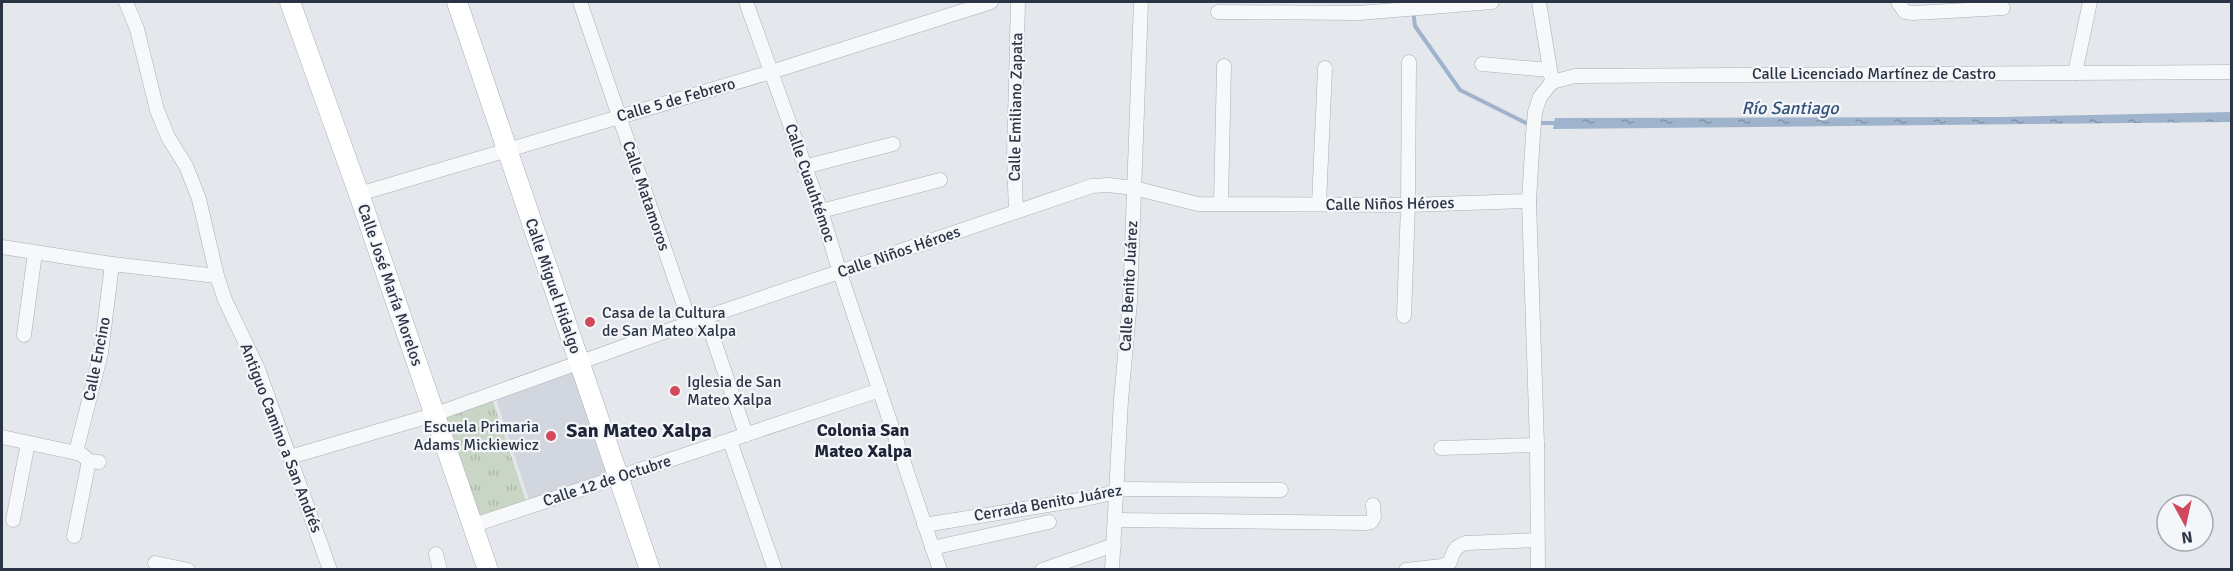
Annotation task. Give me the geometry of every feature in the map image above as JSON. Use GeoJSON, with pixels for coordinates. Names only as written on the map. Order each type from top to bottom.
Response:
{"type":"FeatureCollection","features":[{"type":"Feature","properties":{"kind":"main road","name":"Calle José María Morelos"},"geometry":{"type":"LineString","coordinates":[[290,2],[359,194],[471,526],[488,570]]}},
{"type":"Feature","properties":{"kind":"main road","name":"Calle Miguel Hidalgo"},"geometry":{"type":"LineString","coordinates":[[457,2],[650,570]]}},
{"type":"Feature","properties":{"kind":"street","name":"Antiguo Camino a San Andrés"},"geometry":{"type":"LineString","coordinates":[[126,2],[136,29],[157,110],[168,137],[186,166],[199,199],[225,300],[258,369],[330,570]]}},
{"type":"Feature","properties":{"kind":"street","name":"Calle Matamoros"},"geometry":{"type":"LineString","coordinates":[[580,2],[690,323]]}},
{"type":"Feature","properties":{"kind":"street","name":"Calle Cuauhtémoc"},"geometry":{"type":"LineString","coordinates":[[746,2],[821,211],[940,570]]}},
{"type":"Feature","properties":{"kind":"street","name":"Calle 5 de Febrero"},"geometry":{"type":"LineString","coordinates":[[359,194],[771,72],[991,2]]}},
{"type":"Feature","properties":{"kind":"street","name":"Calle Emiliano Zapata"},"geometry":{"type":"LineString","coordinates":[[1016,212],[1014,157],[1018,2]]}},
{"type":"Feature","properties":{"kind":"street","name":"Calle Benito Juárez"},"geometry":{"type":"LineString","coordinates":[[1112,570],[1121,400],[1130,301],[1141,2]]}},
{"type":"Feature","properties":{"kind":"street"},"geometry":{"type":"LineString","coordinates":[[1218,12],[1359,13],[1492,2]]}},
{"type":"Feature","properties":{"kind":"street"},"geometry":{"type":"LineString","coordinates":[[1538,570],[1537,445],[1529,201],[1535,112],[1550,76],[1539,2]]}},
{"type":"Feature","properties":{"kind":"street"},"geometry":{"type":"LineString","coordinates":[[1898,2],[1905,12],[1913,13],[2003,8]]}},
{"type":"Feature","properties":{"kind":"street"},"geometry":{"type":"LineString","coordinates":[[2075,74],[2090,2]]}},
{"type":"Feature","properties":{"kind":"street"},"geometry":{"type":"LineString","coordinates":[[1404,316],[1408,205],[1409,62]]}},
{"type":"Feature","properties":{"kind":"street","name":"Calle Licenciado Martínez de Castro"},"geometry":{"type":"LineString","coordinates":[[1482,64],[1550,76],[2232,72]]}},
{"type":"Feature","properties":{"kind":"street"},"geometry":{"type":"LineString","coordinates":[[1221,204],[1224,66]]}},
{"type":"Feature","properties":{"kind":"street"},"geometry":{"type":"LineString","coordinates":[[1319,204],[1325,68]]}},
{"type":"Feature","properties":{"kind":"street"},"geometry":{"type":"LineString","coordinates":[[804,167],[893,144]]}},
{"type":"Feature","properties":{"kind":"street"},"geometry":{"type":"LineString","coordinates":[[821,211],[940,180]]}},
{"type":"Feature","properties":{"kind":"street","name":"Calle Niños Héroes"},"geometry":{"type":"LineString","coordinates":[[290,457],[433,415],[705,317],[1092,186],[1134,188],[1198,204],[1408,205],[1529,201]]}},
{"type":"Feature","properties":{"kind":"street"},"geometry":{"type":"LineString","coordinates":[[2,247],[112,264],[217,276]]}},
{"type":"Feature","properties":{"kind":"street"},"geometry":{"type":"LineString","coordinates":[[24,335],[35,253]]}},
{"type":"Feature","properties":{"kind":"street","name":"Calle Encino"},"geometry":{"type":"LineString","coordinates":[[76,453],[101,353],[112,264]]}},
{"type":"Feature","properties":{"kind":"street"},"geometry":{"type":"LineString","coordinates":[[705,317],[746,435]]}},
{"type":"Feature","properties":{"kind":"street","name":"Calle 12 de Octubre"},"geometry":{"type":"LineString","coordinates":[[471,526],[880,390]]}},
{"type":"Feature","properties":{"kind":"street"},"geometry":{"type":"LineString","coordinates":[[2,437],[76,453],[94,461],[74,536]]}},
{"type":"Feature","properties":{"kind":"street"},"geometry":{"type":"LineString","coordinates":[[730,441],[775,570]]}},
{"type":"Feature","properties":{"kind":"street"},"geometry":{"type":"LineString","coordinates":[[13,520],[28,443]]}},
{"type":"Feature","properties":{"kind":"street"},"geometry":{"type":"LineString","coordinates":[[1441,448],[1537,445]]}},
{"type":"Feature","properties":{"kind":"street","name":"Cerrada Benito Juárez"},"geometry":{"type":"LineString","coordinates":[[924,525],[1085,499],[1108,494],[1118,489],[1281,490]]}},
{"type":"Feature","properties":{"kind":"street"},"geometry":{"type":"LineString","coordinates":[[1116,520],[1366,523],[1371,522],[1374,517],[1373,505]]}},
{"type":"Feature","properties":{"kind":"street"},"geometry":{"type":"LineString","coordinates":[[932,548],[1049,522]]}},
{"type":"Feature","properties":{"kind":"street"},"geometry":{"type":"LineString","coordinates":[[1406,570],[1442,566],[1450,562],[1459,545],[1466,543],[1537,540]]}},
{"type":"Feature","properties":{"kind":"street"},"geometry":{"type":"LineString","coordinates":[[1042,570],[1114,545]]}},
{"type":"Feature","properties":{"kind":"street"},"geometry":{"type":"LineString","coordinates":[[436,554],[440,570]]}},
{"type":"Feature","properties":{"kind":"street"},"geometry":{"type":"LineString","coordinates":[[155,564],[188,570]]}},
{"type":"Feature","properties":{"kind":"shaded area","name":"Escuela Primaria Adams Mickiewicz"},"geometry":{"type":"Polygon","coordinates":[[[572,371],[607,476],[530,503],[495,396],[572,371]]]}},
{"type":"Feature","properties":{"kind":"green space"},"geometry":{"type":"Polygon","coordinates":[[[492,398],[527,504],[476,522],[440,413],[492,398]]]}},
{"type":"Feature","properties":{"kind":"water"},"geometry":{"type":"Polygon","coordinates":[[[2231,112],[2231,122],[1553,129],[1555,118],[2000,117],[2231,112]]]}},
{"type":"Feature","properties":{"kind":"waterway","name":"Río Santiago"},"geometry":{"type":"LineString","coordinates":[[1412,2],[1415,26],[1460,90],[1526,123],[1556,123]]}},
{"type":"Feature","properties":{"kind":"place","name":"Casa de la Cultura de San Mateo Xalpa"},"geometry":{"type":"Point","coordinates":[590,322]}},
{"type":"Feature","properties":{"kind":"place","name":"Iglesia de San Mateo Xalpa"},"geometry":{"type":"Point","coordinates":[675,391]}},
{"type":"Feature","properties":{"kind":"place","name":"Escuela Primaria Adams Mickiewicz"},"geometry":{"type":"Point","coordinates":[551,436]}},
{"type":"Feature","properties":{"kind":"district","name":"San Mateo Xalpa"},"geometry":{"type":"Point","coordinates":[639,430]}},
{"type":"Feature","properties":{"kind":"district","name":"Colonia San Mateo Xalpa"},"geometry":{"type":"Point","coordinates":[863,440]}}]}
